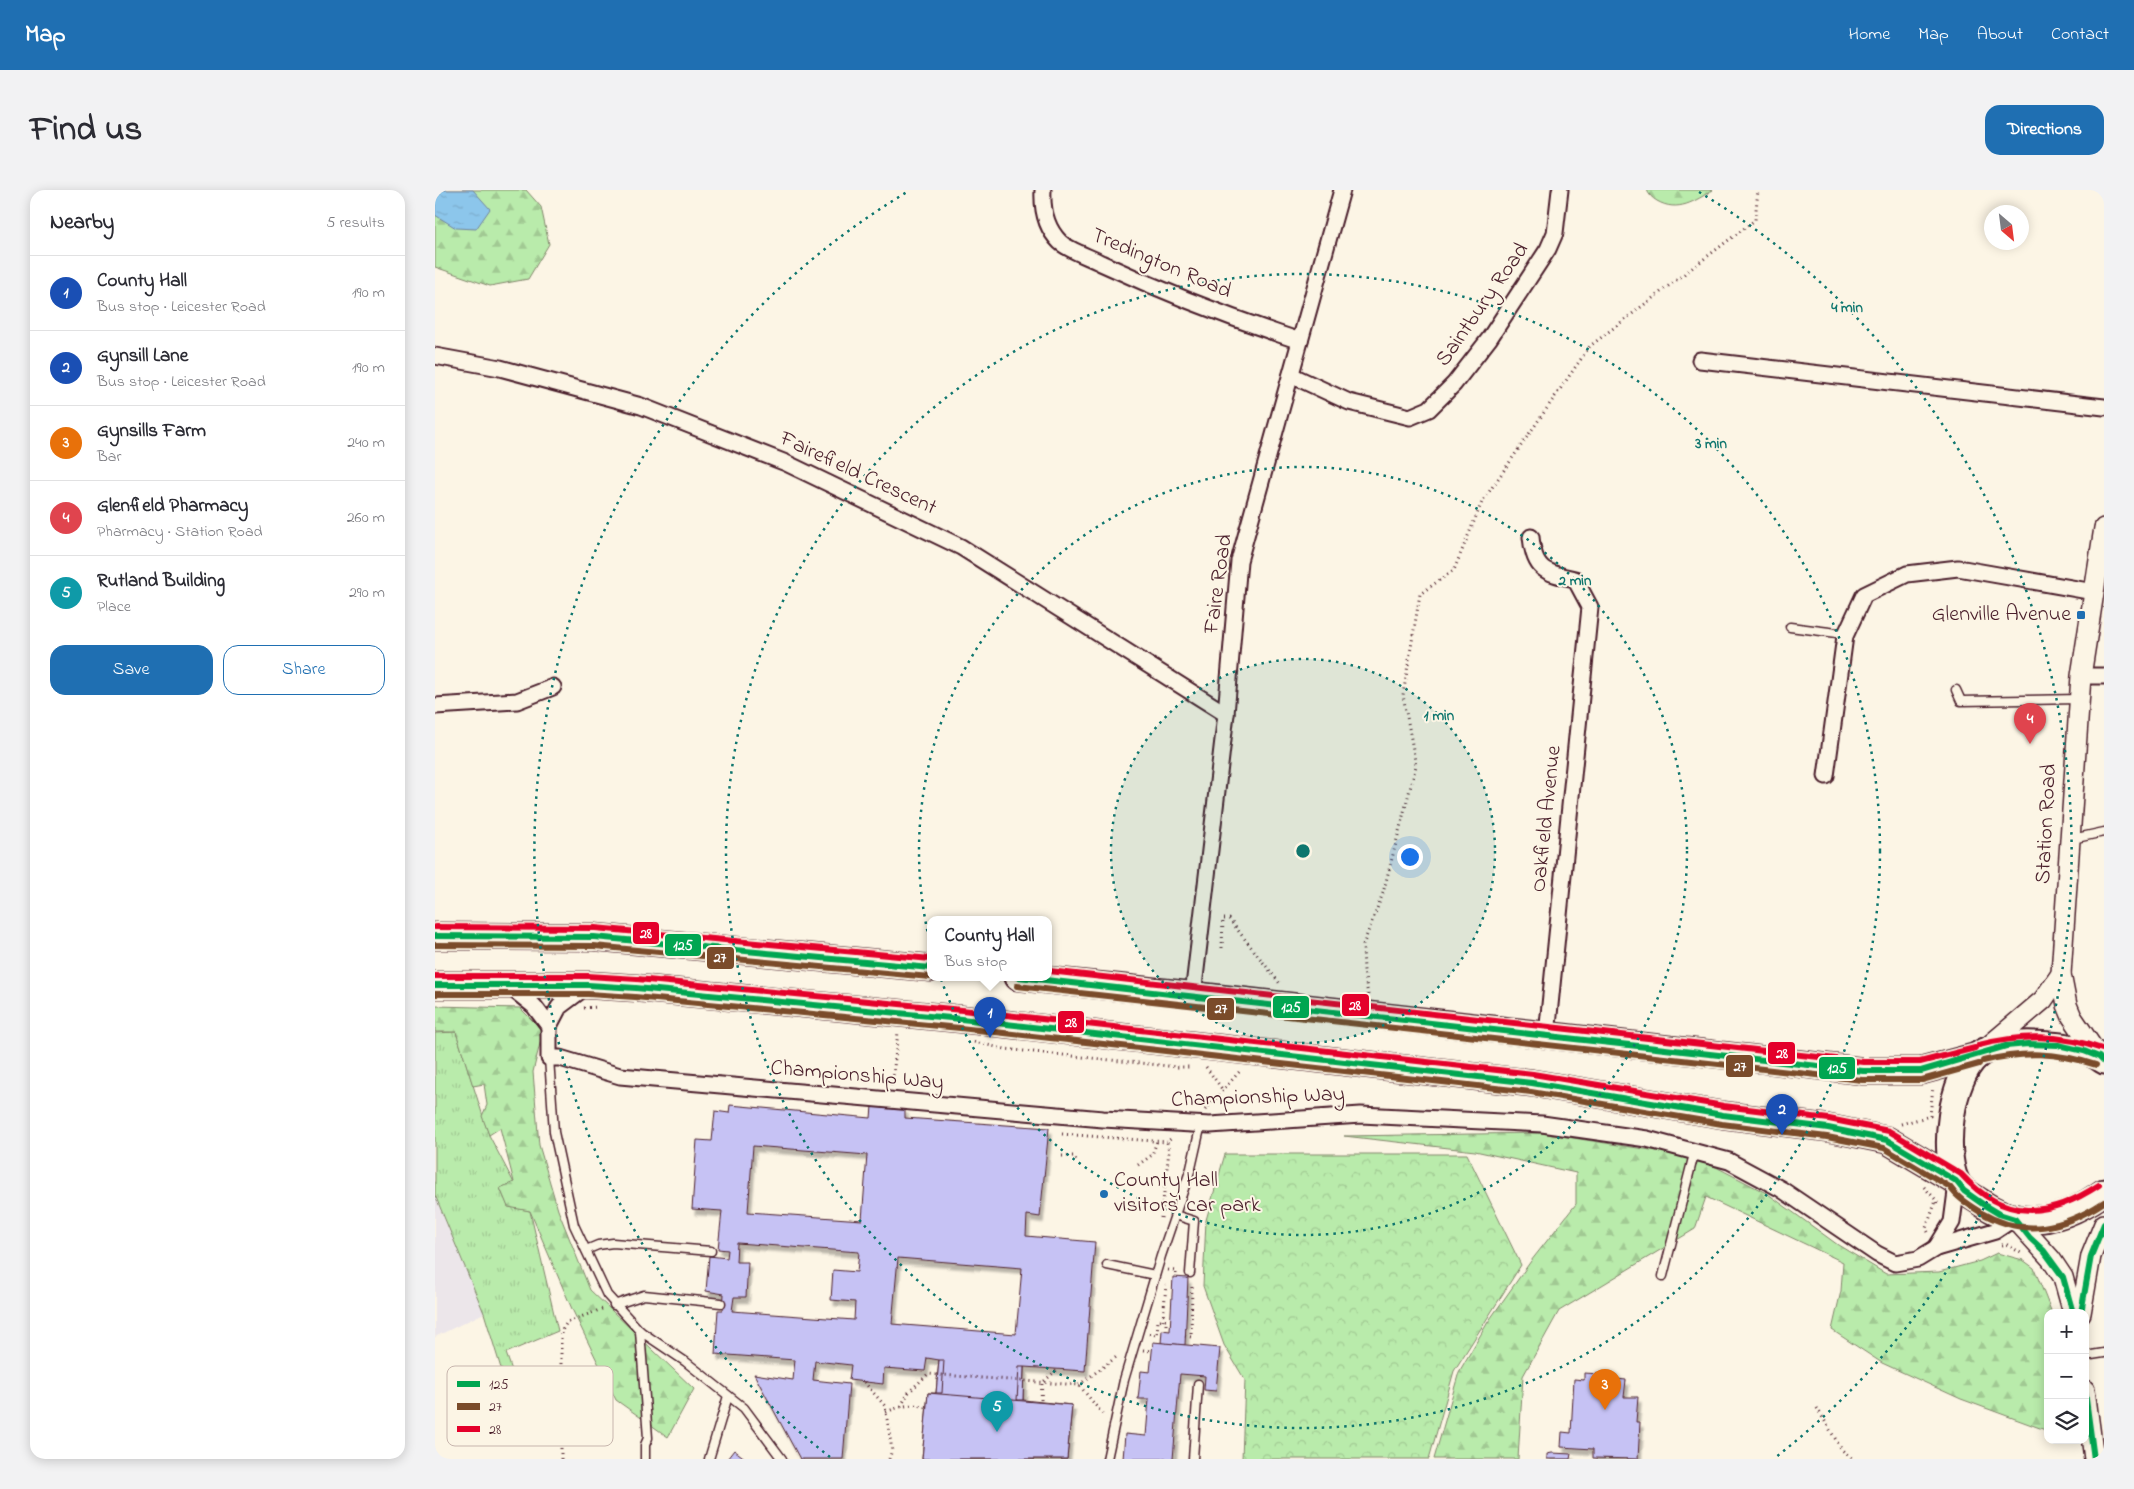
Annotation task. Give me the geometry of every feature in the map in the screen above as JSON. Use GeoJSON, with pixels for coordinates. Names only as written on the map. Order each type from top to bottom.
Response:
{"type":"FeatureCollection","features":[{"type":"Feature","properties":{"kind":"highway"},"geometry":{"type":"LineString","coordinates":[[435,936],[594,937],[927,968]]}},
{"type":"Feature","properties":{"kind":"highway"},"geometry":{"type":"LineString","coordinates":[[1052,980],[1193,994],[1863,1070],[1921,1071],[1934,1069],[2006,1046],[2027,1044],[2058,1045],[2084,1051],[2103,1060]]}},
{"type":"Feature","properties":{"kind":"highway"},"geometry":{"type":"LineString","coordinates":[[435,985],[588,985],[961,1019],[1532,1083],[1723,1115],[1828,1128],[1887,1140],[1957,1182],[1984,1205],[2014,1219],[2048,1218],[2069,1212],[2089,1203],[2104,1192]]}},
{"type":"Feature","properties":{"kind":"highway"},"geometry":{"type":"LineString","coordinates":[[1957,1182],[1952,1168],[1950,1140],[1955,1095],[1967,1068],[1979,1054]]}},
{"type":"Feature","properties":{"kind":"street","name":"Tredington Road"},"geometry":{"type":"LineString","coordinates":[[1043,190],[1042,205],[1048,227],[1061,244],[1132,277],[1250,324],[1301,341]]}},
{"type":"Feature","properties":{"kind":"street","name":"Faire Road"},"geometry":{"type":"LineString","coordinates":[[1193,994],[1226,714],[1239,560],[1342,190]]}},
{"type":"Feature","properties":{"kind":"street","name":"Saintbury Road"},"geometry":{"type":"LineString","coordinates":[[1291,375],[1349,402],[1410,417],[1429,409],[1454,384],[1489,339],[1548,249],[1555,233],[1560,190]]}},
{"type":"Feature","properties":{"kind":"street","name":"Fairefield Crescent"},"geometry":{"type":"LineString","coordinates":[[435,356],[500,368],[641,406],[787,463],[961,547],[1226,714]]}},
{"type":"Feature","properties":{"kind":"street"},"geometry":{"type":"LineString","coordinates":[[1700,360],[2104,407]]}},
{"type":"Feature","properties":{"kind":"street","name":"Station Road"},"geometry":{"type":"LineString","coordinates":[[2103,1060],[2072,1017],[2067,1006],[2061,974],[2081,676],[2101,559],[2104,528]]}},
{"type":"Feature","properties":{"kind":"street","name":"Oakfield Avenue"},"geometry":{"type":"LineString","coordinates":[[1531,537],[1533,556],[1537,562],[1547,572],[1575,579],[1590,607],[1547,1035]]}},
{"type":"Feature","properties":{"kind":"street"},"geometry":{"type":"LineString","coordinates":[[1826,776],[1845,634],[1864,595],[1907,574],[1958,568],[2094,592]]}},
{"type":"Feature","properties":{"kind":"street"},"geometry":{"type":"LineString","coordinates":[[2081,676],[2104,676]]}},
{"type":"Feature","properties":{"kind":"street"},"geometry":{"type":"LineString","coordinates":[[435,706],[517,701],[553,688]]}},
{"type":"Feature","properties":{"kind":"street"},"geometry":{"type":"LineString","coordinates":[[1979,1054],[2043,1000],[2061,974]]}},
{"type":"Feature","properties":{"kind":"street"},"geometry":{"type":"LineString","coordinates":[[549,1058],[549,1026],[559,1007],[588,985]]}},
{"type":"Feature","properties":{"kind":"street"},"geometry":{"type":"LineString","coordinates":[[509,986],[534,1006],[549,1026]]}},
{"type":"Feature","properties":{"kind":"street","name":"Championship Way"},"geometry":{"type":"LineString","coordinates":[[549,1058],[560,1058],[620,1076],[1087,1118],[1194,1124],[1361,1115],[1542,1124],[1647,1139],[1695,1150],[1729,1161],[1781,1189],[1877,1254],[1895,1263],[1918,1259],[1937,1246],[1995,1232],[2014,1219]]}},
{"type":"Feature","properties":{"kind":"street","name":"Championship Way"},"geometry":{"type":"LineString","coordinates":[[1937,1246],[1952,1222],[1957,1182]]}},
{"type":"Feature","properties":{"kind":"street"},"geometry":{"type":"LineString","coordinates":[[2014,1219],[2051,1259],[2063,1277],[2072,1309]]}},
{"type":"Feature","properties":{"kind":"street"},"geometry":{"type":"LineString","coordinates":[[2082,1309],[2089,1262],[2104,1224]]}},
{"type":"Feature","properties":{"kind":"street"},"geometry":{"type":"LineString","coordinates":[[2086,1399],[2094,1459]]}},
{"type":"Feature","properties":{"kind":"lane"},"geometry":{"type":"LineString","coordinates":[[1790,627],[1845,634]]}},
{"type":"Feature","properties":{"kind":"lane"},"geometry":{"type":"LineString","coordinates":[[1956,690],[1961,701],[2079,699]]}},
{"type":"Feature","properties":{"kind":"lane"},"geometry":{"type":"LineString","coordinates":[[1985,691],[1992,700]]}},
{"type":"Feature","properties":{"kind":"lane"},"geometry":{"type":"LineString","coordinates":[[2071,839],[2104,832]]}},
{"type":"Feature","properties":{"kind":"lane"},"geometry":{"type":"LineString","coordinates":[[549,1058],[554,1132],[574,1225],[607,1295],[640,1331],[686,1362],[744,1408],[782,1459]]}},
{"type":"Feature","properties":{"kind":"lane"},"geometry":{"type":"LineString","coordinates":[[1107,1459],[1124,1380],[1155,1275],[1191,1168],[1194,1124]]}},
{"type":"Feature","properties":{"kind":"lane"},"geometry":{"type":"LineString","coordinates":[[1663,1276],[1695,1150]]}},
{"type":"Feature","properties":{"kind":"lane"},"geometry":{"type":"LineString","coordinates":[[1175,1215],[1193,1221],[1190,1274]]}},
{"type":"Feature","properties":{"kind":"lane"},"geometry":{"type":"LineString","coordinates":[[586,1250],[598,1245],[613,1243],[711,1251]]}},
{"type":"Feature","properties":{"kind":"lane"},"geometry":{"type":"LineString","coordinates":[[1107,1265],[1155,1275]]}},
{"type":"Feature","properties":{"kind":"lane"},"geometry":{"type":"LineString","coordinates":[[615,1305],[644,1294],[721,1303]]}},
{"type":"Feature","properties":{"kind":"lane"},"geometry":{"type":"LineString","coordinates":[[640,1331],[648,1438],[645,1445],[645,1459]]}},
{"type":"Feature","properties":{"kind":"lane"},"geometry":{"type":"LineString","coordinates":[[2089,1355],[2104,1353]]}},
{"type":"Feature","properties":{"kind":"lane"},"geometry":{"type":"LineString","coordinates":[[1193,1459],[1198,1384]]}},
{"type":"Feature","properties":{"kind":"lane"},"geometry":{"type":"LineString","coordinates":[[709,1459],[728,1396]]}},
{"type":"Feature","properties":{"kind":"path"},"geometry":{"type":"LineString","coordinates":[[1369,995],[1364,971],[1363,945],[1383,893],[1416,766],[1403,695],[1420,594],[1454,570],[1482,502],[1590,346],[1755,220],[1758,190]]}},
{"type":"Feature","properties":{"kind":"path"},"geometry":{"type":"LineString","coordinates":[[891,1101],[898,1031]]}},
{"type":"Feature","properties":{"kind":"path"},"geometry":{"type":"LineString","coordinates":[[1062,1134],[1167,1142],[1194,1124],[1222,1089],[1247,1064]]}},
{"type":"Feature","properties":{"kind":"path"},"geometry":{"type":"LineString","coordinates":[[1205,1066],[1222,1089]]}},
{"type":"Feature","properties":{"kind":"path"},"geometry":{"type":"LineString","coordinates":[[1887,1140],[1892,1126],[1930,1116],[1934,1069]]}},
{"type":"Feature","properties":{"kind":"path"},"geometry":{"type":"LineString","coordinates":[[1138,1165],[1152,1154],[1157,1141]]}},
{"type":"Feature","properties":{"kind":"path"},"geometry":{"type":"LineString","coordinates":[[1159,1227],[1169,1152],[1167,1142]]}},
{"type":"Feature","properties":{"kind":"path"},"geometry":{"type":"LineString","coordinates":[[1061,1156],[1075,1156],[1076,1160]]}},
{"type":"Feature","properties":{"kind":"path"},"geometry":{"type":"LineString","coordinates":[[1919,1182],[1936,1200],[1941,1211],[1953,1216]]}},
{"type":"Feature","properties":{"kind":"path"},"geometry":{"type":"LineString","coordinates":[[1936,1200],[1926,1228],[1937,1246]]}},
{"type":"Feature","properties":{"kind":"path"},"geometry":{"type":"LineString","coordinates":[[1166,1331],[1166,1320],[1163,1320],[1167,1270],[1190,1274],[1193,1276],[1191,1337],[1185,1336]]}},
{"type":"Feature","properties":{"kind":"path"},"geometry":{"type":"LineString","coordinates":[[1176,1271],[1176,1277]]}},
{"type":"Feature","properties":{"kind":"path"},"geometry":{"type":"LineString","coordinates":[[561,1366],[561,1332],[567,1322],[615,1305]]}},
{"type":"Feature","properties":{"kind":"path"},"geometry":{"type":"LineString","coordinates":[[1157,1335],[1158,1320],[1163,1320]]}},
{"type":"Feature","properties":{"kind":"path"},"geometry":{"type":"LineString","coordinates":[[901,1406],[909,1392],[928,1374],[1079,1385],[1102,1368]]}},
{"type":"Feature","properties":{"kind":"path"},"geometry":{"type":"LineString","coordinates":[[1041,1400],[1042,1382],[1057,1369]]}},
{"type":"Feature","properties":{"kind":"path"},"geometry":{"type":"LineString","coordinates":[[864,1382],[885,1406],[892,1450],[889,1459]]}},
{"type":"Feature","properties":{"kind":"path"},"geometry":{"type":"LineString","coordinates":[[1079,1385],[1114,1428]]}},
{"type":"Feature","properties":{"kind":"path"},"geometry":{"type":"LineString","coordinates":[[886,1412],[913,1404],[927,1407]]}},
{"type":"Feature","properties":{"kind":"path"},"geometry":{"type":"LineString","coordinates":[[1817,1408],[1842,1450],[1853,1459]]}},
{"type":"Feature","properties":{"kind":"path"},"geometry":{"type":"LineString","coordinates":[[561,1446],[561,1459]]}},
{"type":"Feature","properties":{"kind":"shaded area"},"geometry":{"type":"Polygon","coordinates":[[[435,1195],[484,1313],[435,1337],[435,1195]]]}},
{"type":"Feature","properties":{"kind":"green space"},"geometry":{"type":"Polygon","coordinates":[[[435,190],[526,190],[541,207],[549,244],[528,279],[490,286],[435,267],[435,190]]]}},
{"type":"Feature","properties":{"kind":"green space"},"geometry":{"type":"Polygon","coordinates":[[[1647,190],[1713,190],[1686,204],[1672,206],[1655,200],[1647,190]]]}},
{"type":"Feature","properties":{"kind":"green space"},"geometry":{"type":"Polygon","coordinates":[[[435,1006],[520,1008],[543,1031],[533,1072],[539,1145],[558,1210],[590,1290],[694,1389],[668,1437],[616,1400],[613,1394],[613,1366],[600,1366],[572,1309],[530,1211],[508,1207],[500,1188],[514,1182],[500,1128],[489,1135],[482,1116],[487,1105],[484,1084],[473,1086],[456,1032],[435,1032],[435,1006]]]}},
{"type":"Feature","properties":{"kind":"green space"},"geometry":{"type":"Polygon","coordinates":[[[456,1032],[489,1135],[514,1183],[500,1188],[508,1206],[530,1211],[558,1331],[506,1353],[510,1366],[500,1366],[484,1313],[435,1195],[435,1033],[456,1032]]]}},
{"type":"Feature","properties":{"kind":"green space"},"geometry":{"type":"Polygon","coordinates":[[[1541,1133],[1670,1153],[1716,1167],[1768,1194],[1838,1245],[1886,1274],[1939,1272],[1980,1261],[1997,1253],[2023,1260],[2034,1268],[2050,1309],[2044,1309],[2044,1430],[1961,1399],[1882,1363],[1832,1330],[1841,1291],[1843,1262],[1706,1197],[1695,1229],[1559,1311],[1523,1376],[1518,1459],[1434,1459],[1459,1372],[1488,1322],[1531,1261],[1576,1204],[1576,1173],[1475,1151],[1344,1136],[1541,1133]]]}},
{"type":"Feature","properties":{"kind":"green space"},"geometry":{"type":"Polygon","coordinates":[[[1225,1154],[1467,1154],[1521,1265],[1454,1371],[1429,1459],[1242,1459],[1245,1380],[1224,1345],[1203,1286],[1206,1220],[1225,1154]]]}},
{"type":"Feature","properties":{"kind":"water"},"geometry":{"type":"Polygon","coordinates":[[[435,190],[473,190],[490,209],[476,229],[456,228],[435,215],[435,190]]]}},
{"type":"Feature","properties":{"kind":"building"},"geometry":{"type":"Polygon","coordinates":[[[730,1105],[871,1118],[872,1106],[905,1109],[905,1118],[1049,1128],[1040,1217],[1027,1215],[1026,1236],[1095,1242],[1085,1371],[1024,1367],[1023,1400],[1072,1405],[1067,1459],[922,1459],[928,1393],[936,1393],[939,1360],[927,1358],[925,1371],[884,1368],[883,1384],[849,1380],[851,1365],[815,1361],[813,1380],[849,1384],[843,1459],[800,1459],[754,1374],[793,1380],[795,1360],[715,1354],[718,1310],[723,1310],[724,1294],[706,1291],[709,1256],[727,1258],[728,1250],[718,1249],[722,1211],[692,1209],[697,1140],[712,1141],[715,1111],[729,1113],[730,1105]],[[753,1146],[748,1212],[862,1220],[867,1155],[753,1146]],[[737,1243],[736,1262],[748,1262],[746,1297],[734,1297],[732,1311],[854,1320],[855,1302],[831,1300],[833,1270],[857,1272],[859,1252],[737,1243]],[[898,1258],[892,1324],[1016,1334],[1022,1268],[898,1258]]]}},
{"type":"Feature","properties":{"kind":"building"},"geometry":{"type":"Polygon","coordinates":[[[1173,1277],[1188,1278],[1185,1345],[1161,1343],[1162,1330],[1170,1331],[1173,1277]]]}},
{"type":"Feature","properties":{"kind":"building"},"geometry":{"type":"Polygon","coordinates":[[[1153,1342],[1220,1348],[1216,1391],[1204,1390],[1205,1376],[1180,1374],[1173,1459],[1123,1459],[1125,1434],[1146,1436],[1149,1399],[1138,1399],[1141,1371],[1150,1372],[1153,1342]]]}},
{"type":"Feature","properties":{"kind":"building"},"geometry":{"type":"Polygon","coordinates":[[[939,1360],[944,1360],[942,1393],[936,1393],[939,1360]]]}},
{"type":"Feature","properties":{"kind":"building"},"geometry":{"type":"Polygon","coordinates":[[[1019,1367],[1024,1367],[1023,1400],[1017,1400],[1019,1367]]]}},
{"type":"Feature","properties":{"kind":"building"},"geometry":{"type":"Polygon","coordinates":[[[1584,1373],[1616,1375],[1616,1379],[1626,1380],[1624,1397],[1638,1397],[1636,1422],[1640,1422],[1638,1459],[1593,1458],[1593,1449],[1561,1447],[1562,1432],[1571,1433],[1574,1379],[1584,1380],[1584,1373]]]}},
{"type":"Feature","properties":{"kind":"building"},"geometry":{"type":"Polygon","coordinates":[[[928,1393],[1072,1405],[1067,1459],[922,1459],[928,1393]]]}},
{"type":"Feature","properties":{"kind":"building"},"geometry":{"type":"Polygon","coordinates":[[[734,1450],[746,1459],[727,1459],[734,1450]]]}},
{"type":"Feature","properties":{"kind":"building"},"geometry":{"type":"Polygon","coordinates":[[[1547,1454],[1571,1454],[1570,1459],[1547,1459],[1547,1454]]]}},
{"type":"Feature","properties":{"kind":"transit line","name":"28"},"geometry":{"type":"LineString","coordinates":[[435,927],[595,928],[927,959]]}},
{"type":"Feature","properties":{"kind":"transit line","name":"125"},"geometry":{"type":"LineString","coordinates":[[435,936],[594,937],[927,968]]}},
{"type":"Feature","properties":{"kind":"transit line","name":"27"},"geometry":{"type":"LineString","coordinates":[[435,945],[594,946],[927,977]]}},
{"type":"Feature","properties":{"kind":"transit line","name":"28"},"geometry":{"type":"LineString","coordinates":[[1052,971],[1863,1062],[1920,1062],[1975,1048]]}},
{"type":"Feature","properties":{"kind":"transit line","name":"28"},"geometry":{"type":"LineString","coordinates":[[435,976],[588,976],[637,979],[962,1010],[1533,1074],[1724,1106],[1829,1119],[1889,1131],[1961,1174],[1977,1190],[1994,1201],[2010,1207],[2027,1210],[2045,1209],[2062,1204],[2099,1185]]}},
{"type":"Feature","properties":{"kind":"transit line","name":"125"},"geometry":{"type":"LineString","coordinates":[[1052,981],[1863,1071],[1921,1071],[2006,1046],[2028,1044],[2058,1045],[2084,1051],[2099,1057],[2104,1062]]}},
{"type":"Feature","properties":{"kind":"transit line","name":"125"},"geometry":{"type":"LineString","coordinates":[[435,985],[588,985],[636,988],[961,1019],[1532,1083],[1723,1115],[1828,1128],[1887,1140],[1956,1181],[1964,1191],[1984,1205],[1999,1214],[2015,1219],[2030,1238],[2044,1251],[2063,1277],[2072,1309]]}},
{"type":"Feature","properties":{"kind":"transit line","name":"27"},"geometry":{"type":"LineString","coordinates":[[1017,986],[1862,1080],[1922,1080],[1979,1064]]}},
{"type":"Feature","properties":{"kind":"transit line","name":"27"},"geometry":{"type":"LineString","coordinates":[[435,994],[588,994],[635,997],[960,1028],[1531,1092],[1722,1124],[1827,1137],[1884,1148],[1950,1187],[1960,1198],[1980,1212],[2012,1225],[2043,1227],[2058,1224],[2074,1219],[2104,1202]]}},
{"type":"Feature","properties":{"kind":"transit line","name":"28"},"geometry":{"type":"LineString","coordinates":[[1979,1045],[2010,1039],[2041,1037],[2056,1038],[2102,1049]]}},
{"type":"Feature","properties":{"kind":"transit line","name":"27"},"geometry":{"type":"LineString","coordinates":[[1983,1061],[2026,1054],[2040,1054],[2068,1057],[2096,1065]]}},
{"type":"Feature","properties":{"kind":"transit line","name":"125"},"geometry":{"type":"LineString","coordinates":[[2082,1309],[2091,1256],[2104,1224]]}},
{"type":"Feature","properties":{"kind":"transit line","name":"125"},"geometry":{"type":"LineString","coordinates":[[2086,1399],[2094,1459]]}},
{"type":"Feature","properties":{"kind":"place","name":"Glenville Avenue"},"geometry":{"type":"Point","coordinates":[2081,615]}},
{"type":"Feature","properties":{"kind":"place","name":"Glenfield Pharmacy"},"geometry":{"type":"Point","coordinates":[2030,744]}},
{"type":"Feature","properties":{"kind":"place","name":"County Hall"},"geometry":{"type":"Point","coordinates":[990,1038]}},
{"type":"Feature","properties":{"kind":"place","name":"Gynsill Lane"},"geometry":{"type":"Point","coordinates":[1782,1135]}},
{"type":"Feature","properties":{"kind":"place","name":"County Hall visitors' car park"},"geometry":{"type":"Point","coordinates":[1104,1194]}},
{"type":"Feature","properties":{"kind":"place","name":"Gynsills Farm"},"geometry":{"type":"Point","coordinates":[1605,1410]}},
{"type":"Feature","properties":{"kind":"place","name":"Rutland Building"},"geometry":{"type":"Point","coordinates":[997,1432]}}]}
